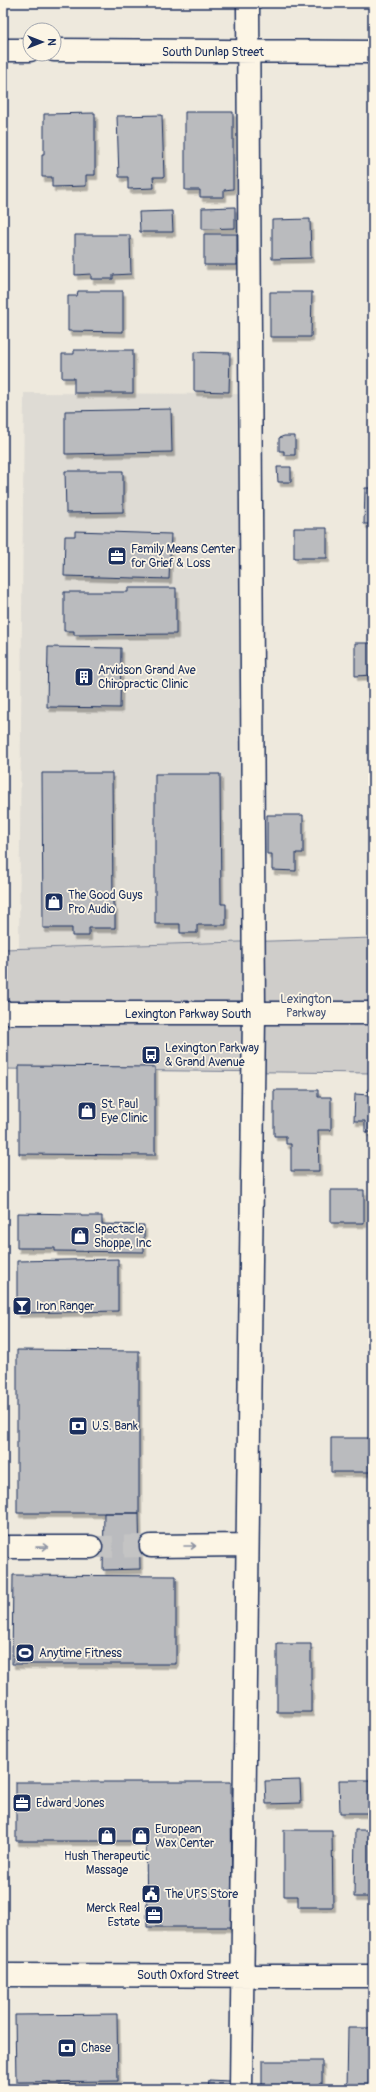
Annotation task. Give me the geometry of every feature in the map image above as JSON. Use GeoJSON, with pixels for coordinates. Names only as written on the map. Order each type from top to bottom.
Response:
{"type":"FeatureCollection","features":[{"type":"Feature","properties":{"kind":"street"},"geometry":{"type":"LineString","coordinates":[[241,2089],[254,1014],[248,3]]}},
{"type":"Feature","properties":{"kind":"street"},"geometry":{"type":"LineString","coordinates":[[3,50],[22,50]]}},
{"type":"Feature","properties":{"kind":"street","name":"South Dunlap Street"},"geometry":{"type":"LineString","coordinates":[[62,50],[248,53],[373,52]]}},
{"type":"Feature","properties":{"kind":"street","name":"Lexington Parkway South"},"geometry":{"type":"LineString","coordinates":[[3,1013],[373,1013]]}},
{"type":"Feature","properties":{"kind":"street"},"geometry":{"type":"LineString","coordinates":[[151,1546],[247,1545]]}},
{"type":"Feature","properties":{"kind":"street"},"geometry":{"type":"LineString","coordinates":[[3,1547],[91,1547]]}},
{"type":"Feature","properties":{"kind":"street","name":"South Oxford Street"},"geometry":{"type":"LineString","coordinates":[[3,1975],[373,1976]]}},
{"type":"Feature","properties":{"kind":"shaded area"},"geometry":{"type":"Polygon","coordinates":[[[24,393],[246,394],[244,941],[19,948],[24,393]]]}},
{"type":"Feature","properties":{"kind":"green space","name":"Lexington Parkway"},"geometry":{"type":"Polygon","coordinates":[[[373,938],[373,1073],[3,1069],[3,949],[373,938]]]}},
{"type":"Feature","properties":{"kind":"building"},"geometry":{"type":"Polygon","coordinates":[[[185,112],[233,112],[233,189],[224,190],[224,197],[200,197],[200,190],[185,190],[185,112]]]}},
{"type":"Feature","properties":{"kind":"building"},"geometry":{"type":"Polygon","coordinates":[[[95,113],[95,175],[86,175],[86,186],[52,187],[52,177],[42,177],[42,154],[44,154],[44,114],[95,113]]]}},
{"type":"Feature","properties":{"kind":"building"},"geometry":{"type":"Polygon","coordinates":[[[162,115],[164,177],[153,177],[154,188],[128,189],[128,177],[119,177],[117,116],[162,115]]]}},
{"type":"Feature","properties":{"kind":"building"},"geometry":{"type":"Polygon","coordinates":[[[235,207],[235,228],[202,229],[202,208],[235,207]]]}},
{"type":"Feature","properties":{"kind":"building"},"geometry":{"type":"Polygon","coordinates":[[[172,211],[173,232],[140,232],[139,212],[172,211]]]}},
{"type":"Feature","properties":{"kind":"building"},"geometry":{"type":"Polygon","coordinates":[[[310,219],[311,258],[272,259],[272,220],[310,219]]]}},
{"type":"Feature","properties":{"kind":"building"},"geometry":{"type":"Polygon","coordinates":[[[204,234],[237,234],[237,265],[204,265],[204,234]]]}},
{"type":"Feature","properties":{"kind":"building"},"geometry":{"type":"Polygon","coordinates":[[[75,235],[130,235],[131,274],[113,275],[113,279],[91,279],[91,274],[75,275],[75,235]]]}},
{"type":"Feature","properties":{"kind":"building"},"geometry":{"type":"Polygon","coordinates":[[[78,291],[123,291],[123,332],[68,331],[68,296],[77,296],[78,291]]]}},
{"type":"Feature","properties":{"kind":"building"},"geometry":{"type":"Polygon","coordinates":[[[270,292],[312,292],[311,337],[270,337],[270,292]]]}},
{"type":"Feature","properties":{"kind":"building"},"geometry":{"type":"Polygon","coordinates":[[[74,350],[133,350],[133,393],[74,393],[74,378],[62,378],[62,354],[74,354],[74,350]]]}},
{"type":"Feature","properties":{"kind":"building"},"geometry":{"type":"Polygon","coordinates":[[[194,352],[230,353],[229,392],[194,391],[194,352]]]}},
{"type":"Feature","properties":{"kind":"building"},"geometry":{"type":"Polygon","coordinates":[[[171,409],[172,452],[65,454],[65,411],[171,409]]]}},
{"type":"Feature","properties":{"kind":"building"},"geometry":{"type":"Polygon","coordinates":[[[284,436],[295,436],[295,455],[284,455],[284,451],[279,451],[279,438],[284,436]]]}},
{"type":"Feature","properties":{"kind":"building"},"geometry":{"type":"Polygon","coordinates":[[[277,467],[291,467],[291,482],[278,482],[277,467]]]}},
{"type":"Feature","properties":{"kind":"building"},"geometry":{"type":"Polygon","coordinates":[[[65,471],[123,471],[123,512],[66,513],[65,471]]]}},
{"type":"Feature","properties":{"kind":"building"},"geometry":{"type":"Polygon","coordinates":[[[365,488],[373,488],[373,524],[364,524],[365,488]]]}},
{"type":"Feature","properties":{"kind":"building"},"geometry":{"type":"Polygon","coordinates":[[[294,528],[327,528],[327,558],[294,558],[294,528]]]}},
{"type":"Feature","properties":{"kind":"building","name":"Family Means Center for Grief & Loss"},"geometry":{"type":"Polygon","coordinates":[[[75,531],[171,534],[169,579],[64,576],[65,536],[75,536],[75,531]]]}},
{"type":"Feature","properties":{"kind":"building"},"geometry":{"type":"Polygon","coordinates":[[[128,588],[176,588],[176,634],[74,635],[74,631],[64,631],[64,592],[128,592],[128,588]]]}},
{"type":"Feature","properties":{"kind":"building"},"geometry":{"type":"Polygon","coordinates":[[[355,643],[373,643],[373,675],[355,676],[355,643]]]}},
{"type":"Feature","properties":{"kind":"building","name":"Arvidson Grand Ave Chiropractic Clinic"},"geometry":{"type":"Polygon","coordinates":[[[48,647],[121,648],[120,708],[47,707],[48,647]]]}},
{"type":"Feature","properties":{"kind":"building"},"geometry":{"type":"Polygon","coordinates":[[[42,773],[112,773],[113,906],[115,906],[115,928],[89,928],[89,936],[72,936],[72,928],[43,928],[42,773]]]}},
{"type":"Feature","properties":{"kind":"building"},"geometry":{"type":"Polygon","coordinates":[[[155,774],[220,774],[221,904],[226,904],[226,925],[197,925],[197,933],[180,933],[180,924],[155,924],[155,774]]]}},
{"type":"Feature","properties":{"kind":"building"},"geometry":{"type":"Polygon","coordinates":[[[267,815],[303,815],[303,853],[296,853],[296,871],[272,870],[272,854],[267,854],[267,815]]]}},
{"type":"Feature","properties":{"kind":"building","name":"St. Paul Eye Clinic"},"geometry":{"type":"Polygon","coordinates":[[[19,1066],[155,1067],[155,1155],[19,1154],[19,1066]]]}},
{"type":"Feature","properties":{"kind":"building"},"geometry":{"type":"Polygon","coordinates":[[[368,1089],[373,1089],[373,1132],[365,1132],[365,1121],[354,1121],[355,1094],[368,1095],[368,1089]]]}},
{"type":"Feature","properties":{"kind":"building"},"geometry":{"type":"Polygon","coordinates":[[[274,1090],[318,1090],[318,1097],[331,1097],[331,1130],[318,1130],[319,1171],[291,1171],[291,1144],[286,1144],[286,1136],[274,1136],[274,1090]]]}},
{"type":"Feature","properties":{"kind":"building"},"geometry":{"type":"Polygon","coordinates":[[[331,1190],[364,1190],[364,1223],[331,1223],[331,1190]]]}},
{"type":"Feature","properties":{"kind":"building","name":"Spectacle Shoppe, Inc"},"geometry":{"type":"Polygon","coordinates":[[[17,1213],[81,1214],[81,1216],[102,1216],[102,1224],[144,1225],[144,1252],[55,1251],[55,1248],[17,1248],[17,1213]]]}},
{"type":"Feature","properties":{"kind":"building"},"geometry":{"type":"Polygon","coordinates":[[[118,1259],[118,1311],[17,1313],[17,1261],[118,1259]]]}},
{"type":"Feature","properties":{"kind":"building","name":"U.S. Bank"},"geometry":{"type":"Polygon","coordinates":[[[17,1350],[139,1351],[139,1513],[17,1513],[17,1350]]]}},
{"type":"Feature","properties":{"kind":"building"},"geometry":{"type":"Polygon","coordinates":[[[331,1438],[370,1438],[370,1472],[331,1472],[331,1438]]]}},
{"type":"Feature","properties":{"kind":"building"},"geometry":{"type":"Polygon","coordinates":[[[104,1513],[139,1513],[140,1569],[103,1570],[104,1513]]]}},
{"type":"Feature","properties":{"kind":"building"},"geometry":{"type":"Polygon","coordinates":[[[13,1575],[176,1576],[176,1664],[12,1664],[13,1575]]]}},
{"type":"Feature","properties":{"kind":"building"},"geometry":{"type":"Polygon","coordinates":[[[277,1644],[311,1644],[311,1712],[277,1712],[277,1644]]]}},
{"type":"Feature","properties":{"kind":"building"},"geometry":{"type":"Polygon","coordinates":[[[300,1780],[301,1803],[266,1804],[265,1781],[300,1780]]]}},
{"type":"Feature","properties":{"kind":"building"},"geometry":{"type":"Polygon","coordinates":[[[339,1780],[370,1780],[370,1813],[340,1813],[339,1780]]]}},
{"type":"Feature","properties":{"kind":"building"},"geometry":{"type":"Polygon","coordinates":[[[16,1782],[231,1782],[232,1927],[147,1927],[146,1841],[16,1841],[16,1782]]]}},
{"type":"Feature","properties":{"kind":"building"},"geometry":{"type":"Polygon","coordinates":[[[284,1830],[332,1830],[333,1907],[298,1907],[298,1896],[284,1896],[284,1830]]]}},
{"type":"Feature","properties":{"kind":"building"},"geometry":{"type":"Polygon","coordinates":[[[355,1830],[373,1830],[373,1897],[354,1897],[355,1830]]]}},
{"type":"Feature","properties":{"kind":"building","name":"Chase"},"geometry":{"type":"Polygon","coordinates":[[[117,2014],[118,2081],[16,2082],[15,2015],[117,2014]]]}},
{"type":"Feature","properties":{"kind":"building"},"geometry":{"type":"Polygon","coordinates":[[[348,2028],[373,2028],[373,2089],[347,2089],[348,2028]]]}},
{"type":"Feature","properties":{"kind":"building"},"geometry":{"type":"Polygon","coordinates":[[[262,2061],[322,2061],[322,2083],[319,2083],[319,2089],[262,2089],[262,2061]]]}},
{"type":"Feature","properties":{"kind":"building"},"geometry":{"type":"Polygon","coordinates":[[[209,2080],[230,2081],[230,2089],[208,2089],[209,2080]]]}},
{"type":"Feature","properties":{"kind":"building"},"geometry":{"type":"Polygon","coordinates":[[[121,2085],[121,2089],[59,2089],[59,2086],[121,2085]]]}},
{"type":"Feature","properties":{"kind":"tunnel"},"geometry":{"type":"LineString","coordinates":[[91,1547],[151,1546]]}},
{"type":"Feature","properties":{"kind":"place","name":"Family Means Center for Grief & Loss"},"geometry":{"type":"Point","coordinates":[117,556]}},
{"type":"Feature","properties":{"kind":"place","name":"Arvidson Grand Ave Chiropractic Clinic"},"geometry":{"type":"Point","coordinates":[84,677]}},
{"type":"Feature","properties":{"kind":"place","name":"The Good Guys Pro Audio"},"geometry":{"type":"Point","coordinates":[54,902]}},
{"type":"Feature","properties":{"kind":"place","name":"Lexington Parkway & Grand Avenue"},"geometry":{"type":"Point","coordinates":[151,1055]}},
{"type":"Feature","properties":{"kind":"place","name":"St. Paul Eye Clinic"},"geometry":{"type":"Point","coordinates":[87,1111]}},
{"type":"Feature","properties":{"kind":"place","name":"Spectacle Shoppe, Inc"},"geometry":{"type":"Point","coordinates":[80,1236]}},
{"type":"Feature","properties":{"kind":"place","name":"Iron Ranger"},"geometry":{"type":"Point","coordinates":[22,1306]}},
{"type":"Feature","properties":{"kind":"place","name":"U.S. Bank"},"geometry":{"type":"Point","coordinates":[78,1426]}},
{"type":"Feature","properties":{"kind":"place","name":"Anytime Fitness"},"geometry":{"type":"Point","coordinates":[25,1653]}},
{"type":"Feature","properties":{"kind":"place","name":"Edward Jones"},"geometry":{"type":"Point","coordinates":[22,1803]}},
{"type":"Feature","properties":{"kind":"place","name":"Hush Therapeutic Massage"},"geometry":{"type":"Point","coordinates":[107,1836]}},
{"type":"Feature","properties":{"kind":"place","name":"European Wax Center"},"geometry":{"type":"Point","coordinates":[141,1836]}},
{"type":"Feature","properties":{"kind":"place","name":"The UPS Store"},"geometry":{"type":"Point","coordinates":[151,1894]}},
{"type":"Feature","properties":{"kind":"place","name":"Merck Real Estate"},"geometry":{"type":"Point","coordinates":[154,1915]}},
{"type":"Feature","properties":{"kind":"place","name":"Chase"},"geometry":{"type":"Point","coordinates":[67,2048]}}]}
